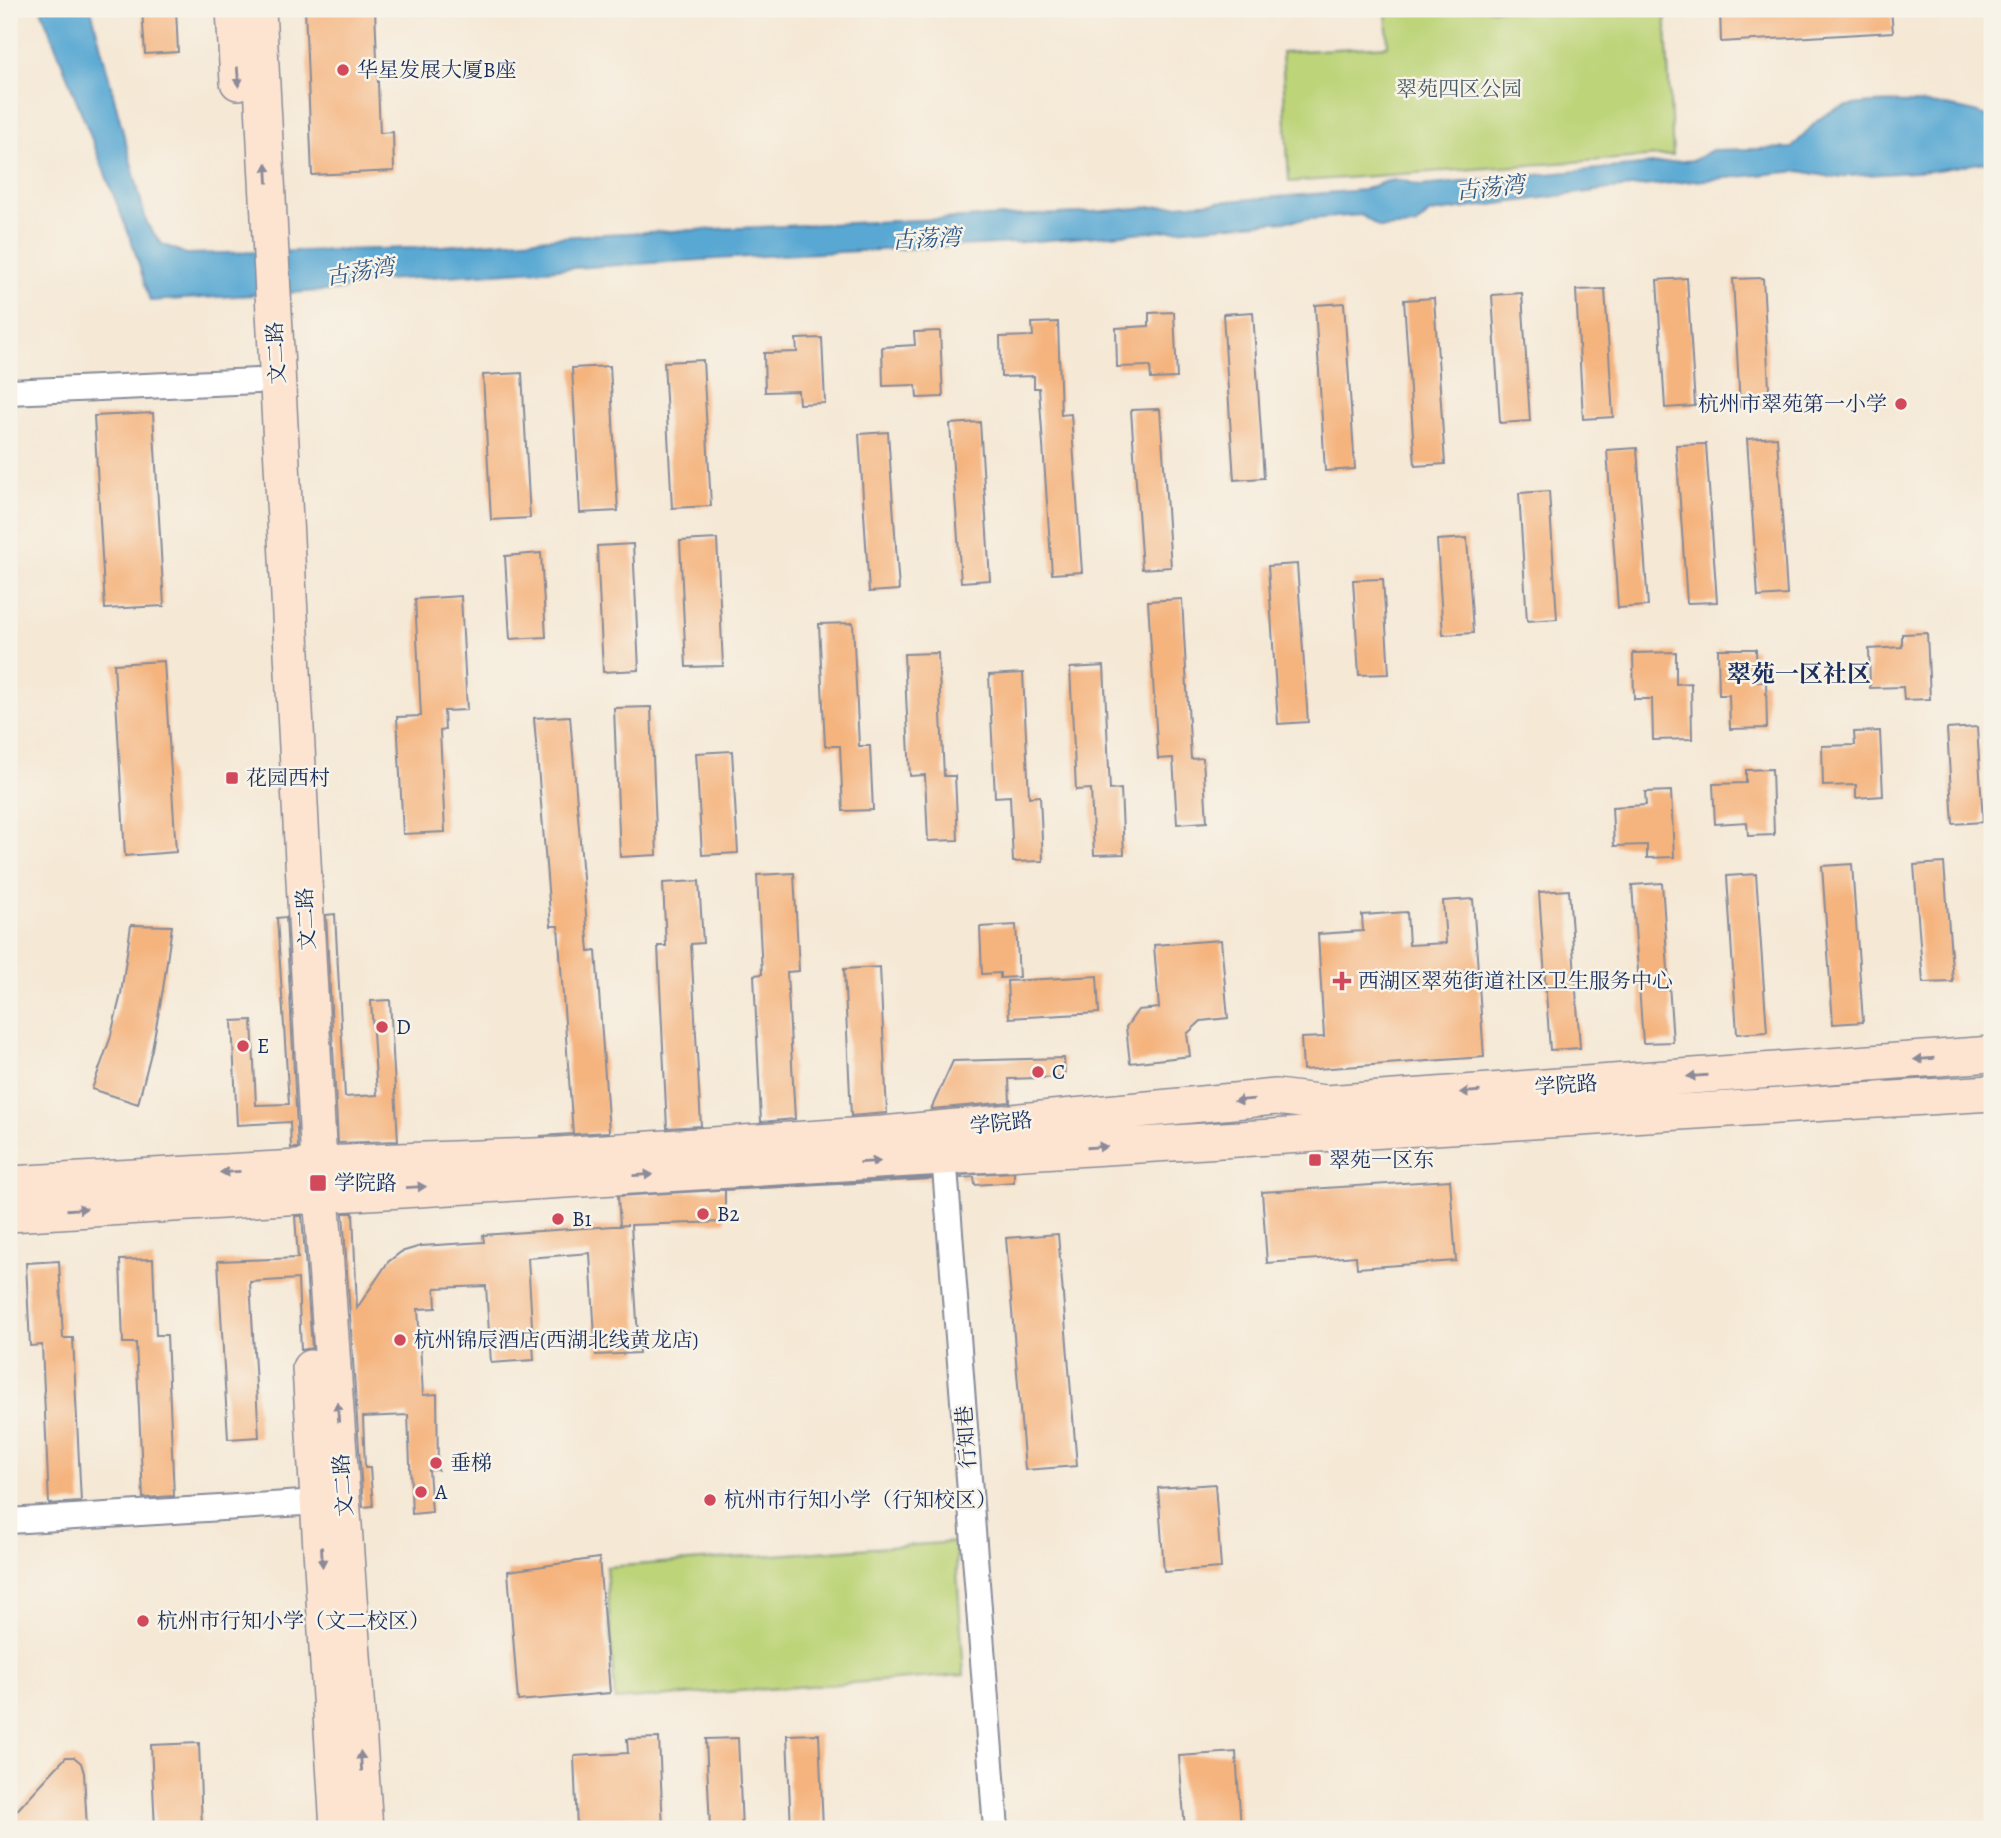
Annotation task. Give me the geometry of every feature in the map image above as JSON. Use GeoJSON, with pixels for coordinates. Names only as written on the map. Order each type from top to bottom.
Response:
{"type":"FeatureCollection","features":[{"type":"Feature","properties":{"kind":"main road","name":"文二路"},"geometry":{"type":"LineString","coordinates":[[233,9],[260,242]]}},
{"type":"Feature","properties":{"kind":"main road","name":"文二路"},"geometry":{"type":"LineString","coordinates":[[258,9],[260,242],[310,1180],[319,1502],[338,1829]]}},
{"type":"Feature","properties":{"kind":"main road","name":"文二路"},"geometry":{"type":"LineString","coordinates":[[263,304],[257,381],[310,1180],[365,1829]]}},
{"type":"Feature","properties":{"kind":"main road","name":"学院路"},"geometry":{"type":"LineString","coordinates":[[943,1143],[1276,1097],[1326,1103],[1992,1054]]}},
{"type":"Feature","properties":{"kind":"main road","name":"学院路"},"geometry":{"type":"LineString","coordinates":[[9,1214],[573,1154],[943,1143],[1992,1093]]}},
{"type":"Feature","properties":{"kind":"main road","name":"学院路"},"geometry":{"type":"LineString","coordinates":[[9,1184],[310,1180]]}},
{"type":"Feature","properties":{"kind":"street"},"geometry":{"type":"LineString","coordinates":[[9,392],[257,381]]}},
{"type":"Feature","properties":{"kind":"street","name":"行知巷"},"geometry":{"type":"LineString","coordinates":[[943,1143],[996,1829]]}},
{"type":"Feature","properties":{"kind":"street"},"geometry":{"type":"LineString","coordinates":[[9,1521],[319,1502]]}},
{"type":"Feature","properties":{"kind":"green space","name":"翠苑四区公园"},"geometry":{"type":"Polygon","coordinates":[[[1386,9],[1665,9],[1673,155],[1289,182],[1282,52],[1388,46],[1386,9]]]}},
{"type":"Feature","properties":{"kind":"green space"},"geometry":{"type":"Polygon","coordinates":[[[955,1542],[964,1675],[615,1700],[606,1567],[955,1542]]]}},
{"type":"Feature","properties":{"kind":"water","name":"古荡湾"},"geometry":{"type":"Polygon","coordinates":[[[41,9],[91,9],[147,224],[162,244],[186,254],[417,248],[604,234],[1079,213],[1363,190],[1391,181],[1404,181],[1420,186],[1694,160],[1712,150],[1792,148],[1821,118],[1832,111],[1846,106],[1888,102],[1959,108],[1992,119],[1992,161],[1931,171],[1831,177],[1800,171],[1611,189],[1430,213],[1416,226],[1380,228],[1361,215],[998,244],[368,281],[340,290],[150,301],[133,245],[41,9]]]}},
{"type":"Feature","properties":{"kind":"building"},"geometry":{"type":"Polygon","coordinates":[[[142,9],[176,9],[178,52],[145,54],[142,9]]]}},
{"type":"Feature","properties":{"kind":"building","name":"华星发展大厦B座"},"geometry":{"type":"Polygon","coordinates":[[[305,9],[375,9],[380,133],[393,132],[394,171],[312,175],[305,9]]]}},
{"type":"Feature","properties":{"kind":"building"},"geometry":{"type":"Polygon","coordinates":[[[1720,9],[1891,9],[1893,32],[1721,42],[1720,9]]]}},
{"type":"Feature","properties":{"kind":"building"},"geometry":{"type":"Polygon","coordinates":[[[1687,278],[1695,406],[1665,408],[1657,280],[1687,278]]]}},
{"type":"Feature","properties":{"kind":"building"},"geometry":{"type":"Polygon","coordinates":[[[1763,278],[1770,406],[1740,407],[1733,279],[1763,278]]]}},
{"type":"Feature","properties":{"kind":"building"},"geometry":{"type":"Polygon","coordinates":[[[1605,289],[1613,417],[1583,419],[1576,290],[1605,289]]]}},
{"type":"Feature","properties":{"kind":"building"},"geometry":{"type":"Polygon","coordinates":[[[1522,293],[1530,421],[1500,423],[1492,295],[1522,293]]]}},
{"type":"Feature","properties":{"kind":"building"},"geometry":{"type":"Polygon","coordinates":[[[1434,298],[1445,464],[1415,466],[1404,300],[1434,298]]]}},
{"type":"Feature","properties":{"kind":"building"},"geometry":{"type":"Polygon","coordinates":[[[1344,303],[1355,469],[1325,471],[1315,305],[1344,303]]]}},
{"type":"Feature","properties":{"kind":"building"},"geometry":{"type":"Polygon","coordinates":[[[1174,312],[1177,378],[1151,379],[1150,366],[1117,367],[1116,328],[1149,326],[1149,313],[1174,312]]]}},
{"type":"Feature","properties":{"kind":"building"},"geometry":{"type":"Polygon","coordinates":[[[1253,312],[1264,478],[1234,480],[1223,314],[1253,312]]]}},
{"type":"Feature","properties":{"kind":"building"},"geometry":{"type":"Polygon","coordinates":[[[1058,322],[1061,415],[1071,414],[1082,572],[1052,574],[1039,388],[1034,388],[1034,376],[1001,377],[1000,337],[1033,336],[1032,323],[1058,322]]]}},
{"type":"Feature","properties":{"kind":"building"},"geometry":{"type":"Polygon","coordinates":[[[940,331],[943,397],[917,398],[916,385],[883,386],[882,347],[915,345],[914,332],[940,331]]]}},
{"type":"Feature","properties":{"kind":"building"},"geometry":{"type":"Polygon","coordinates":[[[822,338],[825,403],[799,404],[798,391],[765,392],[764,353],[797,352],[796,339],[822,338]]]}},
{"type":"Feature","properties":{"kind":"building"},"geometry":{"type":"Polygon","coordinates":[[[703,360],[711,506],[672,508],[664,362],[703,360]]]}},
{"type":"Feature","properties":{"kind":"building"},"geometry":{"type":"Polygon","coordinates":[[[610,366],[618,511],[580,513],[572,368],[610,366]]]}},
{"type":"Feature","properties":{"kind":"building"},"geometry":{"type":"Polygon","coordinates":[[[522,373],[530,518],[491,520],[483,375],[522,373]]]}},
{"type":"Feature","properties":{"kind":"building"},"geometry":{"type":"Polygon","coordinates":[[[1160,409],[1171,567],[1142,569],[1131,410],[1160,409]]]}},
{"type":"Feature","properties":{"kind":"building"},"geometry":{"type":"Polygon","coordinates":[[[153,413],[164,606],[105,609],[94,416],[153,413]]]}},
{"type":"Feature","properties":{"kind":"building"},"geometry":{"type":"Polygon","coordinates":[[[980,422],[990,580],[961,582],[950,424],[980,422]]]}},
{"type":"Feature","properties":{"kind":"building"},"geometry":{"type":"Polygon","coordinates":[[[888,432],[899,590],[869,592],[859,434],[888,432]]]}},
{"type":"Feature","properties":{"kind":"building"},"geometry":{"type":"Polygon","coordinates":[[[1777,437],[1787,595],[1758,597],[1747,439],[1777,437]]]}},
{"type":"Feature","properties":{"kind":"building"},"geometry":{"type":"Polygon","coordinates":[[[1706,444],[1717,602],[1687,603],[1676,445],[1706,444]]]}},
{"type":"Feature","properties":{"kind":"building"},"geometry":{"type":"Polygon","coordinates":[[[1637,448],[1648,606],[1618,608],[1607,450],[1637,448]]]}},
{"type":"Feature","properties":{"kind":"building"},"geometry":{"type":"Polygon","coordinates":[[[1549,491],[1557,619],[1527,621],[1519,493],[1549,491]]]}},
{"type":"Feature","properties":{"kind":"building"},"geometry":{"type":"Polygon","coordinates":[[[1467,538],[1473,633],[1443,635],[1437,540],[1467,538]]]}},
{"type":"Feature","properties":{"kind":"building"},"geometry":{"type":"Polygon","coordinates":[[[717,539],[723,666],[686,667],[680,541],[717,539]]]}},
{"type":"Feature","properties":{"kind":"building"},"geometry":{"type":"Polygon","coordinates":[[[633,544],[639,670],[603,672],[597,546],[633,544]]]}},
{"type":"Feature","properties":{"kind":"building"},"geometry":{"type":"Polygon","coordinates":[[[541,553],[546,637],[510,639],[505,556],[541,553]]]}},
{"type":"Feature","properties":{"kind":"building"},"geometry":{"type":"Polygon","coordinates":[[[1297,564],[1308,722],[1278,724],[1268,566],[1297,564]]]}},
{"type":"Feature","properties":{"kind":"building"},"geometry":{"type":"Polygon","coordinates":[[[1383,579],[1389,674],[1359,675],[1353,580],[1383,579]]]}},
{"type":"Feature","properties":{"kind":"building"},"geometry":{"type":"Polygon","coordinates":[[[461,596],[467,710],[444,711],[445,730],[440,731],[445,832],[403,834],[397,717],[421,716],[415,599],[461,596]]]}},
{"type":"Feature","properties":{"kind":"building"},"geometry":{"type":"Polygon","coordinates":[[[1182,599],[1191,759],[1203,758],[1207,822],[1177,824],[1173,758],[1158,759],[1148,601],[1182,599]]]}},
{"type":"Feature","properties":{"kind":"building"},"geometry":{"type":"Polygon","coordinates":[[[853,623],[859,746],[870,746],[873,810],[843,811],[840,746],[825,746],[819,624],[853,623]]]}},
{"type":"Feature","properties":{"kind":"building"},"geometry":{"type":"Polygon","coordinates":[[[1927,633],[1930,699],[1904,700],[1903,687],[1870,688],[1869,649],[1902,647],[1902,634],[1927,633]]]}},
{"type":"Feature","properties":{"kind":"building"},"geometry":{"type":"Polygon","coordinates":[[[1718,649],[1756,649],[1757,682],[1766,682],[1767,728],[1730,729],[1729,695],[1719,695],[1718,649]]]}},
{"type":"Feature","properties":{"kind":"building"},"geometry":{"type":"Polygon","coordinates":[[[1676,652],[1676,684],[1691,683],[1692,739],[1653,740],[1652,699],[1634,699],[1633,653],[1676,652]]]}},
{"type":"Feature","properties":{"kind":"building"},"geometry":{"type":"Polygon","coordinates":[[[938,653],[944,776],[955,776],[958,840],[928,841],[925,775],[910,776],[904,654],[938,653]]]}},
{"type":"Feature","properties":{"kind":"building"},"geometry":{"type":"Polygon","coordinates":[[[164,661],[176,852],[125,856],[114,664],[164,661]]]}},
{"type":"Feature","properties":{"kind":"building"},"geometry":{"type":"Polygon","coordinates":[[[1104,666],[1110,790],[1121,789],[1124,854],[1094,855],[1091,789],[1076,790],[1070,668],[1104,666]]]}},
{"type":"Feature","properties":{"kind":"building"},"geometry":{"type":"Polygon","coordinates":[[[1023,673],[1029,797],[1040,796],[1043,861],[1013,862],[1010,796],[995,797],[989,675],[1023,673]]]}},
{"type":"Feature","properties":{"kind":"building"},"geometry":{"type":"Polygon","coordinates":[[[651,707],[657,855],[620,857],[614,708],[651,707]]]}},
{"type":"Feature","properties":{"kind":"building"},"geometry":{"type":"Polygon","coordinates":[[[570,716],[589,952],[596,951],[609,1132],[540,1136],[573,1134],[558,926],[551,926],[534,718],[570,716]]]}},
{"type":"Feature","properties":{"kind":"building"},"geometry":{"type":"Polygon","coordinates":[[[1977,727],[1983,822],[1953,824],[1947,729],[1977,727]]]}},
{"type":"Feature","properties":{"kind":"building"},"geometry":{"type":"Polygon","coordinates":[[[1880,731],[1883,796],[1856,798],[1856,785],[1823,786],[1822,746],[1855,745],[1854,732],[1880,731]]]}},
{"type":"Feature","properties":{"kind":"building"},"geometry":{"type":"Polygon","coordinates":[[[732,751],[738,853],[702,855],[696,753],[732,751]]]}},
{"type":"Feature","properties":{"kind":"building"},"geometry":{"type":"Polygon","coordinates":[[[1772,769],[1774,835],[1748,836],[1747,822],[1715,824],[1713,784],[1746,783],[1746,770],[1772,769]]]}},
{"type":"Feature","properties":{"kind":"building"},"geometry":{"type":"Polygon","coordinates":[[[1671,791],[1674,857],[1647,858],[1647,845],[1614,846],[1612,807],[1646,805],[1645,792],[1671,791]]]}},
{"type":"Feature","properties":{"kind":"building"},"geometry":{"type":"Polygon","coordinates":[[[1944,863],[1953,982],[1923,983],[1914,865],[1944,863]]]}},
{"type":"Feature","properties":{"kind":"building"},"geometry":{"type":"Polygon","coordinates":[[[1852,864],[1863,1022],[1833,1024],[1822,866],[1852,864]]]}},
{"type":"Feature","properties":{"kind":"building"},"geometry":{"type":"Polygon","coordinates":[[[794,873],[799,971],[787,972],[795,1119],[761,1122],[754,975],[762,974],[757,875],[794,873]]]}},
{"type":"Feature","properties":{"kind":"building"},"geometry":{"type":"Polygon","coordinates":[[[1756,874],[1767,1032],[1737,1034],[1727,876],[1756,874]]]}},
{"type":"Feature","properties":{"kind":"building"},"geometry":{"type":"Polygon","coordinates":[[[699,881],[703,943],[691,944],[701,1126],[667,1128],[658,946],[666,946],[663,883],[699,881]]]}},
{"type":"Feature","properties":{"kind":"building"},"geometry":{"type":"Polygon","coordinates":[[[1662,883],[1673,1042],[1643,1043],[1632,885],[1662,883]]]}},
{"type":"Feature","properties":{"kind":"building"},"geometry":{"type":"Polygon","coordinates":[[[1569,890],[1580,1048],[1550,1050],[1539,892],[1569,890]]]}},
{"type":"Feature","properties":{"kind":"building","name":"西湖区翠苑街道社区卫生服务中心"},"geometry":{"type":"Polygon","coordinates":[[[1473,899],[1484,1057],[1303,1070],[1301,1038],[1324,1037],[1318,934],[1363,931],[1362,915],[1407,912],[1409,945],[1446,943],[1443,901],[1473,899]]]}},
{"type":"Feature","properties":{"kind":"building"},"geometry":{"type":"Polygon","coordinates":[[[335,914],[345,1097],[377,1095],[371,1001],[390,1000],[398,1141],[338,1143],[326,915],[335,914]]]}},
{"type":"Feature","properties":{"kind":"building"},"geometry":{"type":"Polygon","coordinates":[[[286,917],[298,1148],[291,1148],[290,1122],[237,1125],[232,1021],[252,1020],[256,1105],[289,1104],[277,918],[286,917]]]}},
{"type":"Feature","properties":{"kind":"building"},"geometry":{"type":"Polygon","coordinates":[[[131,925],[172,926],[152,1049],[138,1104],[92,1089],[110,1039],[121,994],[131,925]]]}},
{"type":"Feature","properties":{"kind":"building"},"geometry":{"type":"Polygon","coordinates":[[[1016,925],[1019,977],[1000,978],[1000,973],[982,974],[980,927],[1016,925]]]}},
{"type":"Feature","properties":{"kind":"building"},"geometry":{"type":"Polygon","coordinates":[[[1221,940],[1228,1018],[1201,1021],[1187,1034],[1190,1056],[1130,1063],[1126,1027],[1138,1010],[1159,1008],[1154,945],[1221,940]]]}},
{"type":"Feature","properties":{"kind":"building"},"geometry":{"type":"Polygon","coordinates":[[[880,967],[887,1113],[851,1116],[844,969],[880,967]]]}},
{"type":"Feature","properties":{"kind":"building"},"geometry":{"type":"Polygon","coordinates":[[[1097,976],[1099,1013],[1009,1018],[1007,981],[1097,976]]]}},
{"type":"Feature","properties":{"kind":"building"},"geometry":{"type":"Polygon","coordinates":[[[1064,1058],[1065,1077],[1009,1079],[1010,1102],[931,1109],[953,1061],[1064,1058]]]}},
{"type":"Feature","properties":{"kind":"building"},"geometry":{"type":"Polygon","coordinates":[[[1014,1172],[1014,1182],[975,1185],[974,1177],[961,1178],[960,1175],[1014,1172]]]}},
{"type":"Feature","properties":{"kind":"building"},"geometry":{"type":"Polygon","coordinates":[[[931,1177],[725,1190],[725,1222],[631,1225],[639,1353],[596,1355],[590,1253],[528,1258],[534,1360],[491,1363],[486,1286],[435,1288],[436,1308],[418,1309],[423,1395],[437,1394],[438,1470],[429,1470],[432,1512],[412,1514],[408,1415],[363,1417],[365,1468],[370,1468],[373,1506],[363,1507],[343,1213],[353,1213],[357,1308],[388,1262],[401,1252],[421,1246],[484,1242],[483,1235],[620,1226],[618,1196],[931,1177]]]}},
{"type":"Feature","properties":{"kind":"building"},"geometry":{"type":"Polygon","coordinates":[[[1450,1180],[1456,1261],[1357,1268],[1356,1256],[1267,1263],[1262,1192],[1450,1180]]]}},
{"type":"Feature","properties":{"kind":"building"},"geometry":{"type":"Polygon","coordinates":[[[295,1216],[302,1216],[312,1348],[301,1350],[298,1279],[250,1282],[259,1437],[228,1439],[218,1261],[298,1258],[295,1216]]]}},
{"type":"Feature","properties":{"kind":"building"},"geometry":{"type":"Polygon","coordinates":[[[1058,1234],[1077,1466],[1025,1470],[1006,1238],[1058,1234]]]}},
{"type":"Feature","properties":{"kind":"building"},"geometry":{"type":"Polygon","coordinates":[[[153,1259],[156,1335],[167,1335],[174,1496],[143,1498],[136,1343],[123,1343],[120,1260],[153,1259]]]}},
{"type":"Feature","properties":{"kind":"building"},"geometry":{"type":"Polygon","coordinates":[[[59,1261],[63,1338],[73,1338],[81,1502],[49,1504],[42,1345],[30,1346],[26,1263],[59,1261]]]}},
{"type":"Feature","properties":{"kind":"building"},"geometry":{"type":"Polygon","coordinates":[[[1215,1484],[1221,1568],[1164,1572],[1158,1488],[1215,1484]]]}},
{"type":"Feature","properties":{"kind":"building"},"geometry":{"type":"Polygon","coordinates":[[[599,1558],[610,1693],[518,1701],[508,1571],[599,1558]]]}},
{"type":"Feature","properties":{"kind":"building"},"geometry":{"type":"Polygon","coordinates":[[[819,1734],[823,1829],[791,1829],[787,1735],[819,1734]]]}},
{"type":"Feature","properties":{"kind":"building"},"geometry":{"type":"Polygon","coordinates":[[[659,1738],[663,1829],[577,1829],[574,1756],[628,1753],[627,1739],[659,1738]]]}},
{"type":"Feature","properties":{"kind":"building"},"geometry":{"type":"Polygon","coordinates":[[[738,1738],[742,1829],[710,1829],[706,1739],[738,1738]]]}},
{"type":"Feature","properties":{"kind":"building"},"geometry":{"type":"Polygon","coordinates":[[[199,1743],[202,1829],[155,1829],[151,1745],[199,1743]]]}},
{"type":"Feature","properties":{"kind":"building"},"geometry":{"type":"Polygon","coordinates":[[[1236,1752],[1241,1829],[1185,1829],[1179,1756],[1236,1752]]]}},
{"type":"Feature","properties":{"kind":"building"},"geometry":{"type":"Polygon","coordinates":[[[66,1757],[74,1757],[81,1763],[84,1773],[87,1829],[9,1829],[9,1819],[66,1757]]]}},
{"type":"Feature","properties":{"kind":"place","name":"华星发展大厦B座"},"geometry":{"type":"Point","coordinates":[343,70]}},
{"type":"Feature","properties":{"kind":"place","name":"杭州市翠苑第一小学"},"geometry":{"type":"Point","coordinates":[1901,404]}},
{"type":"Feature","properties":{"kind":"place","name":"花园西村"},"geometry":{"type":"Point","coordinates":[232,778]}},
{"type":"Feature","properties":{"kind":"place","name":"西湖区翠苑街道社区卫生服务中心"},"geometry":{"type":"Point","coordinates":[1342,981]}},
{"type":"Feature","properties":{"kind":"place","name":"D"},"geometry":{"type":"Point","coordinates":[382,1027]}},
{"type":"Feature","properties":{"kind":"place","name":"E"},"geometry":{"type":"Point","coordinates":[243,1046]}},
{"type":"Feature","properties":{"kind":"place","name":"C"},"geometry":{"type":"Point","coordinates":[1038,1072]}},
{"type":"Feature","properties":{"kind":"place","name":"翠苑一区东"},"geometry":{"type":"Point","coordinates":[1315,1160]}},
{"type":"Feature","properties":{"kind":"place","name":"学院路"},"geometry":{"type":"Point","coordinates":[318,1183]}},
{"type":"Feature","properties":{"kind":"place","name":"B2"},"geometry":{"type":"Point","coordinates":[703,1214]}},
{"type":"Feature","properties":{"kind":"place","name":"B1"},"geometry":{"type":"Point","coordinates":[558,1219]}},
{"type":"Feature","properties":{"kind":"place","name":"杭州锦辰酒店(西湖北线黄龙店)"},"geometry":{"type":"Point","coordinates":[400,1340]}},
{"type":"Feature","properties":{"kind":"place","name":"垂梯"},"geometry":{"type":"Point","coordinates":[436,1463]}},
{"type":"Feature","properties":{"kind":"place","name":"A"},"geometry":{"type":"Point","coordinates":[421,1492]}},
{"type":"Feature","properties":{"kind":"place","name":"杭州市行知小学（行知校区）"},"geometry":{"type":"Point","coordinates":[710,1500]}},
{"type":"Feature","properties":{"kind":"place","name":"杭州市行知小学（文二校区）"},"geometry":{"type":"Point","coordinates":[143,1621]}},
{"type":"Feature","properties":{"kind":"district","name":"翠苑一区社区"},"geometry":{"type":"Point","coordinates":[1799,674]}}]}
